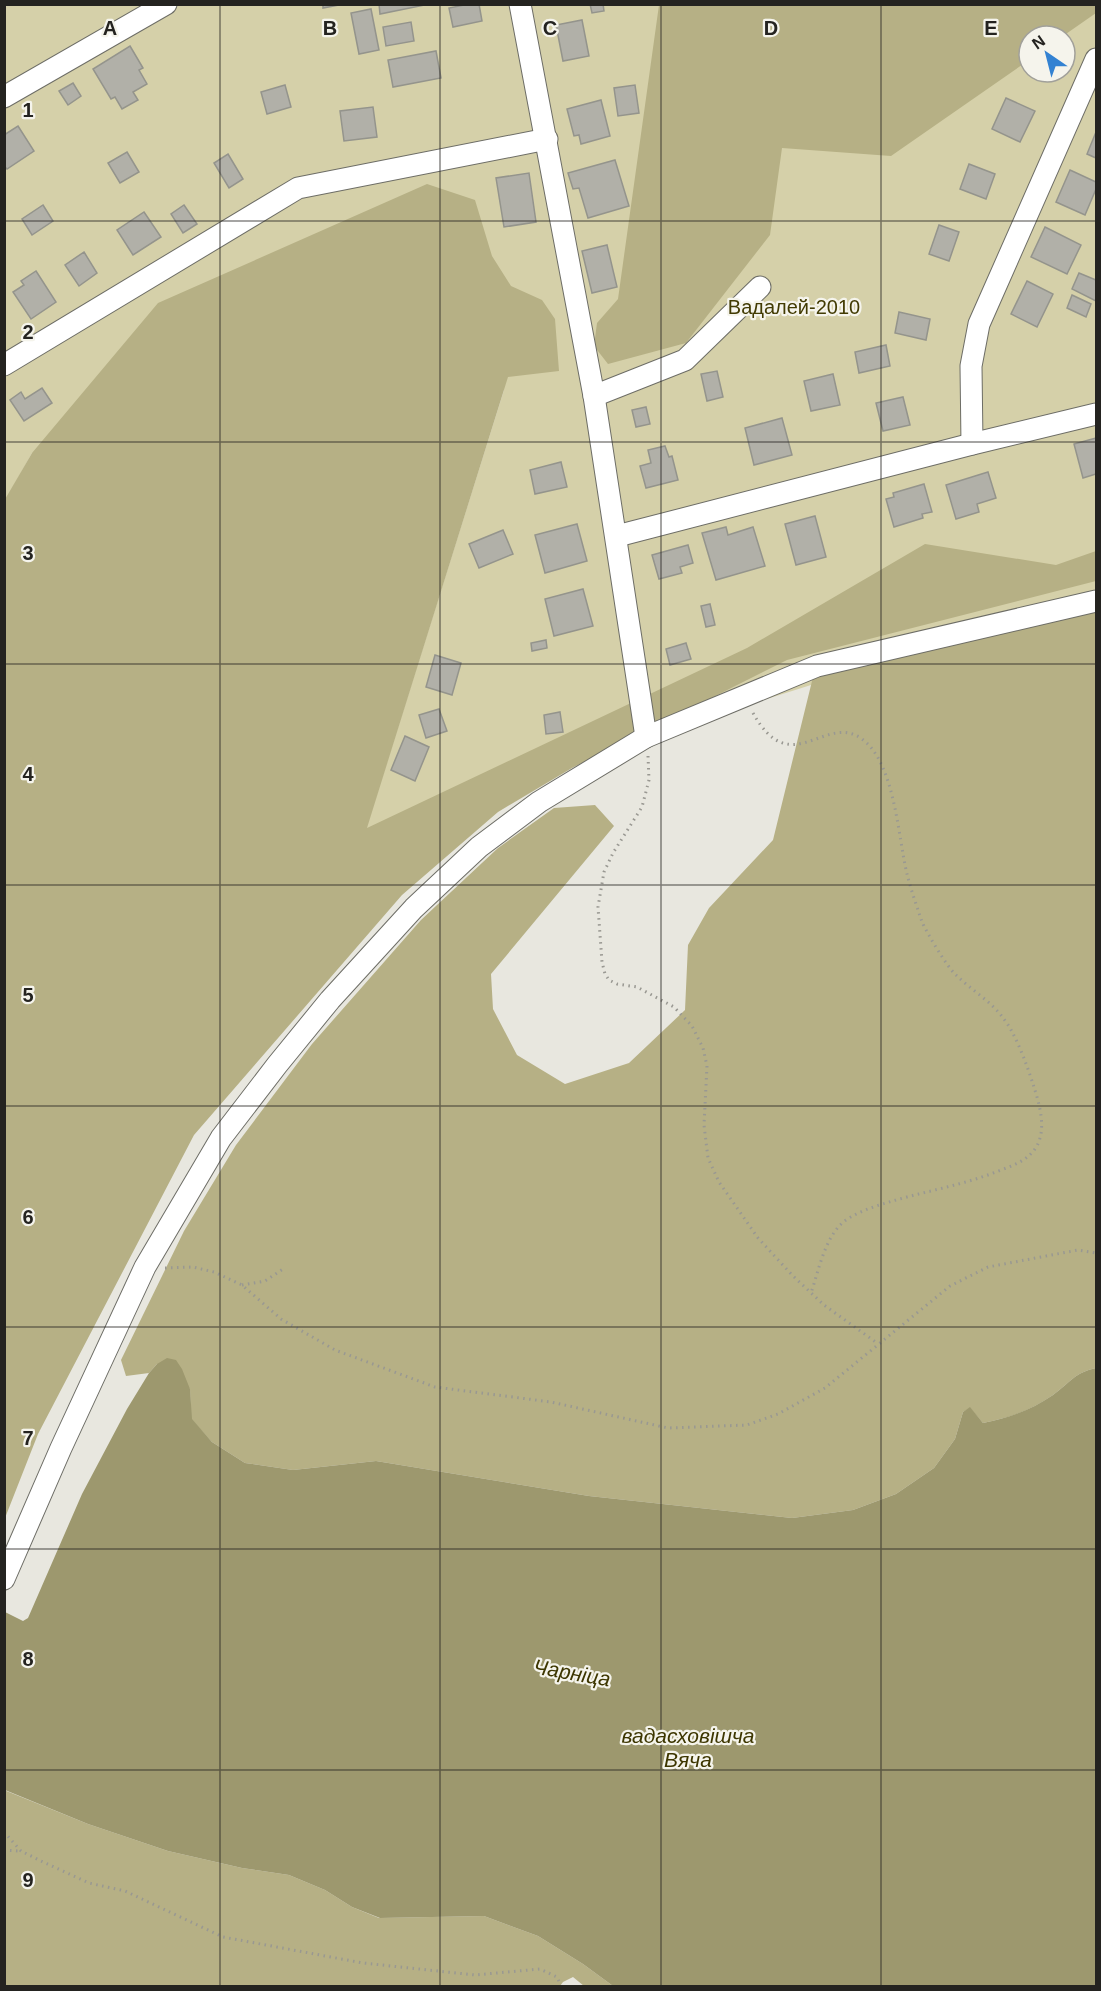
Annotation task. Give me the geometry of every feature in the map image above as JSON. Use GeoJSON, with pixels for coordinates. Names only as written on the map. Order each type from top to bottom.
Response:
{"type":"FeatureCollection","features":[{"type":"Feature","properties":{"kind":"street"},"geometry":{"type":"LineString","coordinates":[[4,97],[166,4]]}},
{"type":"Feature","properties":{"kind":"street"},"geometry":{"type":"LineString","coordinates":[[520,4],[594,396],[646,737]]}},
{"type":"Feature","properties":{"kind":"street"},"geometry":{"type":"LineString","coordinates":[[972,444],[970,366],[979,324],[1096,59]]}},
{"type":"Feature","properties":{"kind":"street"},"geometry":{"type":"LineString","coordinates":[[4,365],[298,188],[547,139]]}},
{"type":"Feature","properties":{"kind":"street"},"geometry":{"type":"LineString","coordinates":[[594,396],[685,360],[760,287]]}},
{"type":"Feature","properties":{"kind":"street"},"geometry":{"type":"LineString","coordinates":[[616,536],[1096,414]]}},
{"type":"Feature","properties":{"kind":"street"},"geometry":{"type":"LineString","coordinates":[[4,1579],[61,1448],[145,1266],[221,1138],[330,1000],[414,908],[479,847],[539,802],[646,737],[817,666],[1096,601]]}},
{"type":"Feature","properties":{"kind":"path"},"geometry":{"type":"LineString","coordinates":[[743,696],[758,723],[773,741],[800,744],[832,734],[850,734],[862,739],[877,754],[894,801],[907,876],[923,925],[954,973],[1003,1016],[1012,1032],[1040,1106],[1041,1134],[1035,1149],[1024,1161],[982,1178],[866,1209],[844,1221],[832,1236],[811,1293]]}},
{"type":"Feature","properties":{"kind":"path"},"geometry":{"type":"LineString","coordinates":[[646,737],[649,780],[642,807],[613,853],[604,872],[598,908],[605,975],[616,984],[637,987],[674,1007],[692,1026],[703,1048],[707,1066],[704,1125],[708,1158],[718,1182],[758,1238],[811,1293],[877,1343]]}},
{"type":"Feature","properties":{"kind":"path"},"geometry":{"type":"LineString","coordinates":[[145,1266],[193,1267],[214,1272],[242,1285],[281,1320],[335,1350],[435,1387],[551,1402],[668,1428],[747,1425],[778,1414],[825,1388],[877,1343],[950,1286],[987,1267],[1029,1257],[1077,1250],[1096,1253]]}},
{"type":"Feature","properties":{"kind":"path"},"geometry":{"type":"LineString","coordinates":[[242,1285],[265,1281],[284,1269]]}},
{"type":"Feature","properties":{"kind":"path"},"geometry":{"type":"LineString","coordinates":[[4,1832],[21,1851]]}},
{"type":"Feature","properties":{"kind":"path"},"geometry":{"type":"LineString","coordinates":[[4,1850],[21,1851],[88,1883],[125,1891],[223,1937],[363,1963],[475,1975],[540,1969],[557,1977],[561,1986]]}},
{"type":"Feature","properties":{"kind":"green space","name":"Вадалей-2010"},"geometry":{"type":"Polygon","coordinates":[[[5,5],[1096,5],[1096,595],[646,737],[366,829],[504,390],[32,453],[5,501],[5,5]]]}},
{"type":"Feature","properties":{"kind":"shaded area"},"geometry":{"type":"Polygon","coordinates":[[[659,5],[1096,5],[1096,13],[1077,26],[1077,24],[1017,24],[1017,68],[891,156],[782,148],[770,235],[686,343],[608,364],[594,346],[597,323],[618,299],[659,5]]]}},
{"type":"Feature","properties":{"kind":"shaded area"},"geometry":{"type":"Polygon","coordinates":[[[427,184],[475,200],[492,256],[511,286],[542,300],[555,319],[559,371],[508,377],[367,828],[747,648],[925,544],[1056,565],[1096,551],[1096,581],[787,660],[572,768],[498,812],[402,895],[194,1135],[38,1434],[5,1518],[4,501],[32,453],[158,303],[427,184]]]}},
{"type":"Feature","properties":{"kind":"shaded area"},"geometry":{"type":"Polygon","coordinates":[[[1096,611],[1096,1368],[1077,1375],[1053,1395],[1028,1410],[1011,1416],[983,1423],[970,1408],[963,1412],[955,1439],[934,1468],[896,1494],[853,1510],[792,1518],[589,1496],[376,1461],[293,1470],[245,1463],[212,1442],[191,1419],[190,1389],[157,1364],[149,1373],[126,1376],[121,1360],[184,1231],[236,1145],[312,1044],[421,920],[498,848],[554,808],[595,805],[614,826],[491,974],[493,1009],[517,1055],[565,1084],[629,1063],[685,1010],[688,945],[709,908],[773,840],[813,677],[1096,611]]]}},
{"type":"Feature","properties":{"kind":"shaded area"},"geometry":{"type":"Polygon","coordinates":[[[4,1790],[88,1824],[168,1851],[242,1868],[289,1875],[325,1890],[352,1907],[379,1918],[484,1916],[538,1936],[613,1986],[584,1986],[573,1977],[560,1986],[5,1986],[4,1790]]]}},
{"type":"Feature","properties":{"kind":"water","name":"вадасховішча Вяча"},"geometry":{"type":"Polygon","coordinates":[[[167,1358],[176,1360],[182,1369],[190,1389],[192,1419],[212,1442],[245,1463],[293,1470],[376,1461],[589,1496],[792,1518],[853,1510],[896,1494],[934,1468],[955,1439],[963,1412],[970,1407],[983,1423],[1011,1416],[1053,1395],[1077,1375],[1096,1368],[1096,1986],[613,1986],[538,1936],[484,1916],[380,1918],[352,1907],[325,1890],[289,1875],[242,1868],[168,1851],[88,1824],[5,1790],[5,1612],[23,1621],[28,1618],[82,1494],[127,1409],[149,1373],[167,1358]]]}},
{"type":"Feature","properties":{"kind":"building"},"geometry":{"type":"Polygon","coordinates":[[[323,4],[344,4],[323,8],[323,4]]]}},
{"type":"Feature","properties":{"kind":"building"},"geometry":{"type":"Polygon","coordinates":[[[379,4],[425,4],[425,5],[380,14],[379,4]]]}},
{"type":"Feature","properties":{"kind":"building"},"geometry":{"type":"Polygon","coordinates":[[[479,4],[482,21],[453,27],[449,8],[479,4]]]}},
{"type":"Feature","properties":{"kind":"building"},"geometry":{"type":"Polygon","coordinates":[[[590,4],[603,4],[604,11],[592,13],[590,4]]]}},
{"type":"Feature","properties":{"kind":"building"},"geometry":{"type":"Polygon","coordinates":[[[371,9],[379,50],[359,54],[351,13],[371,9]]]}},
{"type":"Feature","properties":{"kind":"building"},"geometry":{"type":"Polygon","coordinates":[[[582,20],[589,56],[563,61],[556,25],[582,20]]]}},
{"type":"Feature","properties":{"kind":"building"},"geometry":{"type":"Polygon","coordinates":[[[411,22],[414,41],[386,46],[383,27],[411,22]]]}},
{"type":"Feature","properties":{"kind":"building"},"geometry":{"type":"Polygon","coordinates":[[[130,46],[143,68],[139,70],[147,84],[133,92],[138,100],[122,109],[115,97],[111,99],[93,69],[130,46]]]}},
{"type":"Feature","properties":{"kind":"building"},"geometry":{"type":"Polygon","coordinates":[[[436,51],[441,78],[393,87],[388,60],[436,51]]]}},
{"type":"Feature","properties":{"kind":"building"},"geometry":{"type":"Polygon","coordinates":[[[73,83],[81,96],[68,105],[59,91],[73,83]]]}},
{"type":"Feature","properties":{"kind":"building"},"geometry":{"type":"Polygon","coordinates":[[[285,85],[291,107],[267,114],[261,92],[285,85]]]}},
{"type":"Feature","properties":{"kind":"building"},"geometry":{"type":"Polygon","coordinates":[[[635,85],[639,113],[618,116],[614,88],[635,85]]]}},
{"type":"Feature","properties":{"kind":"building"},"geometry":{"type":"Polygon","coordinates":[[[1006,98],[1035,111],[1020,142],[992,129],[1006,98]]]}},
{"type":"Feature","properties":{"kind":"building"},"geometry":{"type":"Polygon","coordinates":[[[601,100],[610,136],[581,144],[579,135],[574,136],[567,109],[601,100]]]}},
{"type":"Feature","properties":{"kind":"building"},"geometry":{"type":"Polygon","coordinates":[[[373,107],[377,137],[344,141],[340,111],[373,107]]]}},
{"type":"Feature","properties":{"kind":"building"},"geometry":{"type":"Polygon","coordinates":[[[18,126],[34,151],[7,169],[4,166],[4,135],[18,126]]]}},
{"type":"Feature","properties":{"kind":"building"},"geometry":{"type":"Polygon","coordinates":[[[1096,132],[1096,158],[1087,154],[1096,132]]]}},
{"type":"Feature","properties":{"kind":"building"},"geometry":{"type":"Polygon","coordinates":[[[127,152],[139,172],[120,183],[108,163],[127,152]]]}},
{"type":"Feature","properties":{"kind":"building"},"geometry":{"type":"Polygon","coordinates":[[[228,154],[243,179],[229,188],[214,163],[228,154]]]}},
{"type":"Feature","properties":{"kind":"building"},"geometry":{"type":"Polygon","coordinates":[[[615,160],[629,206],[588,218],[579,188],[573,189],[568,173],[615,160]]]}},
{"type":"Feature","properties":{"kind":"building"},"geometry":{"type":"Polygon","coordinates":[[[969,164],[995,174],[986,199],[960,189],[969,164]]]}},
{"type":"Feature","properties":{"kind":"building"},"geometry":{"type":"Polygon","coordinates":[[[1070,170],[1096,182],[1096,189],[1085,215],[1056,202],[1070,170]]]}},
{"type":"Feature","properties":{"kind":"building"},"geometry":{"type":"Polygon","coordinates":[[[529,173],[536,222],[504,227],[496,178],[529,173]]]}},
{"type":"Feature","properties":{"kind":"building"},"geometry":{"type":"Polygon","coordinates":[[[43,205],[53,221],[32,235],[22,219],[43,205]]]}},
{"type":"Feature","properties":{"kind":"building"},"geometry":{"type":"Polygon","coordinates":[[[184,205],[197,224],[183,233],[171,214],[184,205]]]}},
{"type":"Feature","properties":{"kind":"building"},"geometry":{"type":"Polygon","coordinates":[[[144,212],[161,237],[133,255],[117,230],[144,212]]]}},
{"type":"Feature","properties":{"kind":"building"},"geometry":{"type":"Polygon","coordinates":[[[939,225],[959,232],[949,261],[929,254],[939,225]]]}},
{"type":"Feature","properties":{"kind":"building"},"geometry":{"type":"Polygon","coordinates":[[[1045,227],[1081,245],[1067,274],[1031,257],[1045,227]]]}},
{"type":"Feature","properties":{"kind":"building"},"geometry":{"type":"Polygon","coordinates":[[[607,245],[617,287],[592,293],[582,251],[607,245]]]}},
{"type":"Feature","properties":{"kind":"building"},"geometry":{"type":"Polygon","coordinates":[[[84,252],[97,273],[79,286],[65,265],[84,252]]]}},
{"type":"Feature","properties":{"kind":"building"},"geometry":{"type":"Polygon","coordinates":[[[36,271],[56,302],[31,319],[13,292],[24,285],[21,281],[36,271]]]}},
{"type":"Feature","properties":{"kind":"building"},"geometry":{"type":"Polygon","coordinates":[[[1079,273],[1096,280],[1096,301],[1072,289],[1079,273]]]}},
{"type":"Feature","properties":{"kind":"building"},"geometry":{"type":"Polygon","coordinates":[[[1027,281],[1053,294],[1037,327],[1011,314],[1027,281]]]}},
{"type":"Feature","properties":{"kind":"building"},"geometry":{"type":"Polygon","coordinates":[[[1072,295],[1091,304],[1086,317],[1067,308],[1072,295]]]}},
{"type":"Feature","properties":{"kind":"building"},"geometry":{"type":"Polygon","coordinates":[[[899,312],[930,319],[926,340],[895,333],[899,312]]]}},
{"type":"Feature","properties":{"kind":"building"},"geometry":{"type":"Polygon","coordinates":[[[886,345],[890,366],[859,373],[855,352],[886,345]]]}},
{"type":"Feature","properties":{"kind":"building"},"geometry":{"type":"Polygon","coordinates":[[[717,371],[723,397],[707,401],[701,374],[717,371]]]}},
{"type":"Feature","properties":{"kind":"building"},"geometry":{"type":"Polygon","coordinates":[[[833,374],[840,405],[811,411],[804,381],[833,374]]]}},
{"type":"Feature","properties":{"kind":"building"},"geometry":{"type":"Polygon","coordinates":[[[42,388],[52,403],[24,421],[10,400],[21,392],[25,399],[42,388]]]}},
{"type":"Feature","properties":{"kind":"building"},"geometry":{"type":"Polygon","coordinates":[[[903,397],[910,425],[883,431],[876,403],[903,397]]]}},
{"type":"Feature","properties":{"kind":"building"},"geometry":{"type":"Polygon","coordinates":[[[646,407],[650,424],[636,427],[632,410],[646,407]]]}},
{"type":"Feature","properties":{"kind":"building"},"geometry":{"type":"Polygon","coordinates":[[[782,418],[792,455],[754,465],[745,428],[782,418]]]}},
{"type":"Feature","properties":{"kind":"building"},"geometry":{"type":"Polygon","coordinates":[[[1096,438],[1096,474],[1083,478],[1074,444],[1096,438]]]}},
{"type":"Feature","properties":{"kind":"building"},"geometry":{"type":"Polygon","coordinates":[[[665,446],[669,457],[672,456],[678,480],[646,488],[640,466],[651,463],[648,450],[665,446]]]}},
{"type":"Feature","properties":{"kind":"building"},"geometry":{"type":"Polygon","coordinates":[[[561,462],[567,487],[535,494],[530,470],[561,462]]]}},
{"type":"Feature","properties":{"kind":"building"},"geometry":{"type":"Polygon","coordinates":[[[988,472],[996,498],[977,504],[979,512],[956,519],[946,485],[988,472]]]}},
{"type":"Feature","properties":{"kind":"building"},"geometry":{"type":"Polygon","coordinates":[[[924,484],[932,512],[922,514],[923,518],[894,527],[886,499],[894,497],[893,493],[924,484]]]}},
{"type":"Feature","properties":{"kind":"building"},"geometry":{"type":"Polygon","coordinates":[[[815,516],[826,557],[796,565],[785,524],[815,516]]]}},
{"type":"Feature","properties":{"kind":"building"},"geometry":{"type":"Polygon","coordinates":[[[577,524],[587,561],[545,573],[535,535],[577,524]]]}},
{"type":"Feature","properties":{"kind":"building"},"geometry":{"type":"Polygon","coordinates":[[[726,527],[728,535],[753,527],[765,566],[716,580],[702,533],[726,527]]]}},
{"type":"Feature","properties":{"kind":"building"},"geometry":{"type":"Polygon","coordinates":[[[503,530],[513,554],[479,568],[469,544],[503,530]]]}},
{"type":"Feature","properties":{"kind":"building"},"geometry":{"type":"Polygon","coordinates":[[[688,545],[693,563],[680,567],[682,573],[659,579],[652,555],[688,545]]]}},
{"type":"Feature","properties":{"kind":"building"},"geometry":{"type":"Polygon","coordinates":[[[583,589],[593,626],[554,636],[545,599],[583,589]]]}},
{"type":"Feature","properties":{"kind":"building"},"geometry":{"type":"Polygon","coordinates":[[[710,604],[715,625],[706,627],[701,606],[710,604]]]}},
{"type":"Feature","properties":{"kind":"building"},"geometry":{"type":"Polygon","coordinates":[[[546,640],[547,648],[532,651],[531,643],[546,640]]]}},
{"type":"Feature","properties":{"kind":"building"},"geometry":{"type":"Polygon","coordinates":[[[686,643],[691,659],[670,665],[666,649],[686,643]]]}},
{"type":"Feature","properties":{"kind":"building"},"geometry":{"type":"Polygon","coordinates":[[[435,655],[461,663],[452,695],[426,687],[435,655]]]}},
{"type":"Feature","properties":{"kind":"building"},"geometry":{"type":"Polygon","coordinates":[[[439,709],[447,731],[426,738],[419,715],[439,709]]]}},
{"type":"Feature","properties":{"kind":"building"},"geometry":{"type":"Polygon","coordinates":[[[560,712],[563,732],[546,734],[544,715],[560,712]]]}},
{"type":"Feature","properties":{"kind":"building"},"geometry":{"type":"Polygon","coordinates":[[[405,736],[429,747],[415,781],[391,770],[405,736]]]}},
{"type":"Feature","properties":{"kind":"water label","name":"Чарніца"},"geometry":{"type":"Point","coordinates":[572,1673]}}]}
